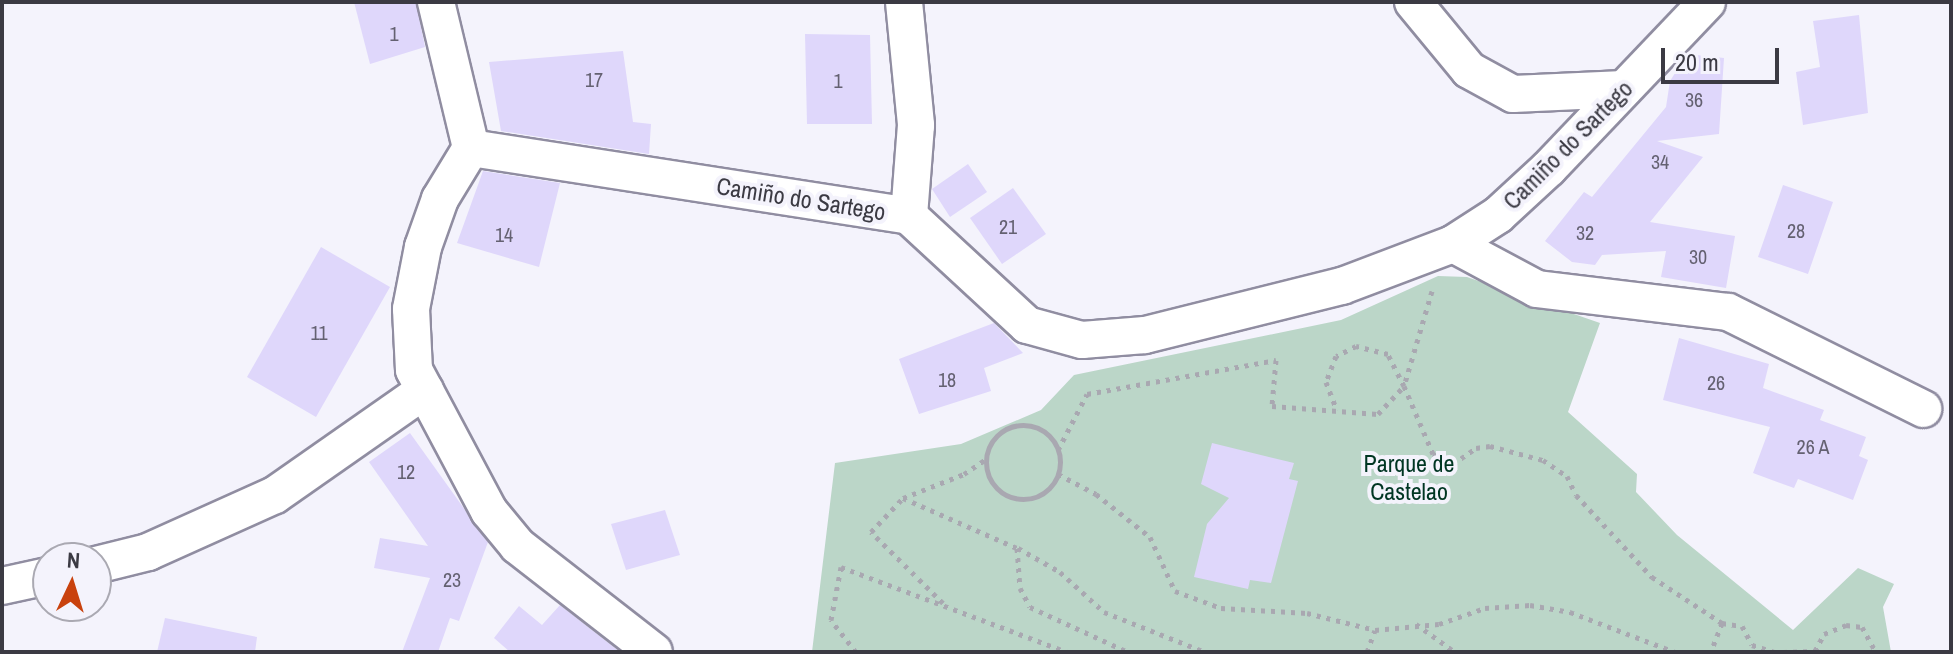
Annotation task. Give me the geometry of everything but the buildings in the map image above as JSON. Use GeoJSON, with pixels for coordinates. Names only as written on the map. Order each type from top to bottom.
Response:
{"type":"FeatureCollection","features":[{"type":"Feature","properties":{"kind":"street"},"geometry":{"type":"LineString","coordinates":[[436,2],[471,148],[440,199],[423,247],[411,309],[414,370],[489,511],[518,546],[654,652]]}},
{"type":"Feature","properties":{"kind":"street"},"geometry":{"type":"LineString","coordinates":[[904,2],[916,125],[909,216]]}},
{"type":"Feature","properties":{"kind":"street"},"geometry":{"type":"LineString","coordinates":[[1413,2],[1469,70],[1513,94],[1624,89]]}},
{"type":"Feature","properties":{"kind":"street","name":"Camiño do Sartego"},"geometry":{"type":"LineString","coordinates":[[471,148],[909,216],[1027,325],[1082,340],[1145,335],[1342,286],[1453,244],[1498,215],[1707,2]]}},
{"type":"Feature","properties":{"kind":"street"},"geometry":{"type":"LineString","coordinates":[[1453,244],[1537,289],[1728,312],[1923,409]]}},
{"type":"Feature","properties":{"kind":"street"},"geometry":{"type":"LineString","coordinates":[[112,561],[148,552],[275,495],[425,390]]}},
{"type":"Feature","properties":{"kind":"street"},"geometry":{"type":"LineString","coordinates":[[2,586],[32,579]]}},
{"type":"Feature","properties":{"kind":"path"},"geometry":{"type":"LineString","coordinates":[[986,459],[991,482],[1009,497],[1044,493],[1058,474],[1058,450],[1087,394],[1276,360],[1272,406],[1378,414],[1404,386],[1411,349],[1434,295],[1416,258]]}},
{"type":"Feature","properties":{"kind":"path"},"geometry":{"type":"LineString","coordinates":[[1337,410],[1328,397],[1329,367],[1336,356],[1356,346],[1388,354],[1433,454],[1453,464],[1476,448],[1490,446],[1543,460],[1567,476],[1594,516],[1652,577],[1722,623],[1742,626],[1752,645],[1775,652]]}},
{"type":"Feature","properties":{"kind":"path"},"geometry":{"type":"LineString","coordinates":[[943,603],[871,532],[903,498],[964,474],[986,459],[996,436],[1018,426],[1042,432],[1058,450]]}},
{"type":"Feature","properties":{"kind":"path"},"geometry":{"type":"LineString","coordinates":[[1058,474],[1096,494],[1150,537],[1175,591],[1221,608],[1307,613],[1375,630],[1415,623],[1439,624],[1485,608],[1530,605],[1570,612],[1675,652]]}},
{"type":"Feature","properties":{"kind":"path"},"geometry":{"type":"LineString","coordinates":[[903,498],[1017,548],[1060,572],[1104,612],[1205,652]]}},
{"type":"Feature","properties":{"kind":"path"},"geometry":{"type":"LineString","coordinates":[[1017,548],[1020,588],[1030,607],[1128,652]]}},
{"type":"Feature","properties":{"kind":"path"},"geometry":{"type":"LineString","coordinates":[[856,652],[831,620],[841,567],[1067,652]]}},
{"type":"Feature","properties":{"kind":"path"},"geometry":{"type":"LineString","coordinates":[[1415,623],[1455,652]]}},
{"type":"Feature","properties":{"kind":"path"},"geometry":{"type":"LineString","coordinates":[[1711,652],[1722,623]]}},
{"type":"Feature","properties":{"kind":"path"},"geometry":{"type":"LineString","coordinates":[[1786,651],[1815,651],[1824,634],[1846,625],[1862,627],[1876,652]]}},
{"type":"Feature","properties":{"kind":"path"},"geometry":{"type":"LineString","coordinates":[[1367,652],[1375,630]]}},
{"type":"Feature","properties":{"kind":"green space","name":"Parque de Castelao"},"geometry":{"type":"Polygon","coordinates":[[[1438,276],[1467,277],[1600,323],[1568,412],[1637,474],[1636,492],[1677,535],[1793,630],[1858,568],[1894,584],[1883,607],[1891,652],[812,652],[835,463],[961,444],[1041,410],[1074,375],[1341,320],[1438,276]]]}}]}
